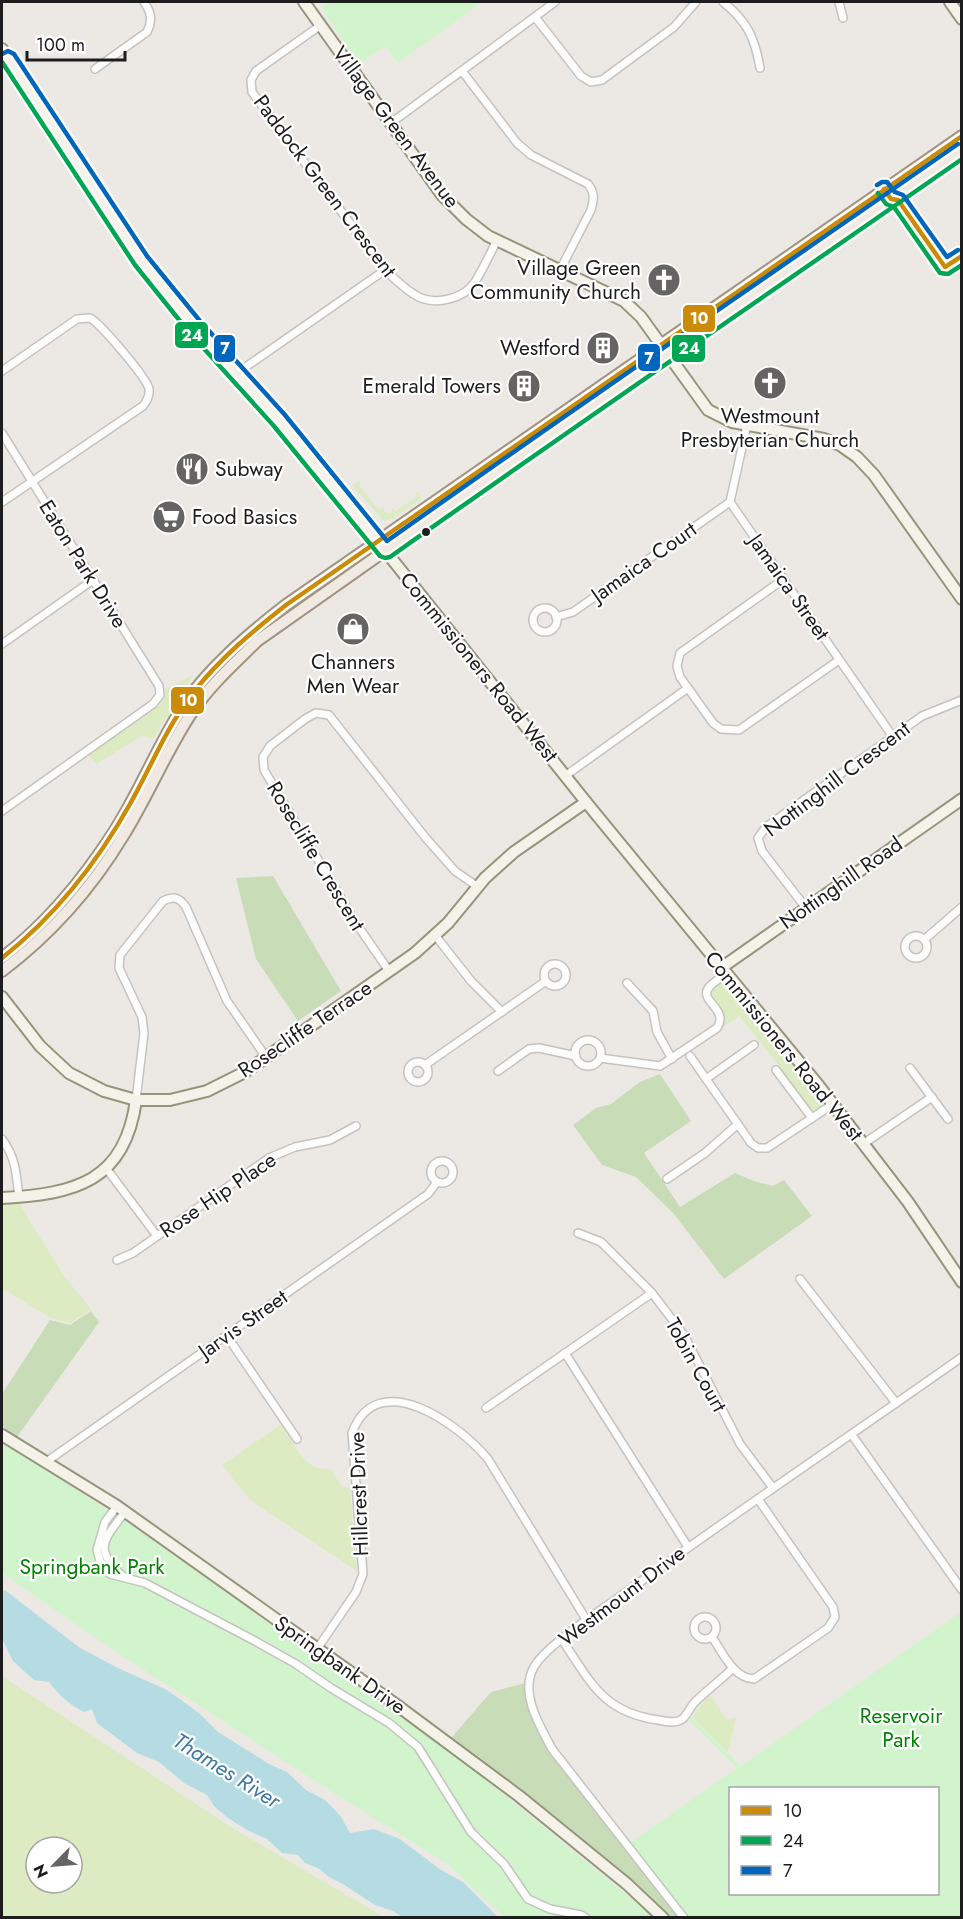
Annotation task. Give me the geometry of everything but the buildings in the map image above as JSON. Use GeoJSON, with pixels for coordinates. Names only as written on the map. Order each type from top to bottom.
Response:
{"type":"FeatureCollection","features":[{"type":"Feature","properties":{"kind":"main road","name":"Village Green Avenue"},"geometry":{"type":"LineString","coordinates":[[304,2],[442,195],[466,219],[488,236],[624,301],[641,317],[708,410],[732,422],[825,439],[840,445],[857,457],[874,475],[962,598]]}},
{"type":"Feature","properties":{"kind":"main road"},"geometry":{"type":"LineString","coordinates":[[951,2],[962,19]]}},
{"type":"Feature","properties":{"kind":"main road","name":"Commissioners Road West"},"geometry":{"type":"LineString","coordinates":[[4,57],[141,260],[194,326],[279,420],[586,802],[833,1104],[908,1202],[962,1282]]}},
{"type":"Feature","properties":{"kind":"main road"},"geometry":{"type":"LineString","coordinates":[[2,958],[51,915],[85,874],[115,831],[183,706],[216,667],[248,635],[273,616],[562,426],[962,136]]}},
{"type":"Feature","properties":{"kind":"main road"},"geometry":{"type":"LineString","coordinates":[[665,350],[962,150]]}},
{"type":"Feature","properties":{"kind":"main road"},"geometry":{"type":"LineString","coordinates":[[2,971],[24,955],[59,922],[93,880],[123,837],[192,712],[221,676],[257,641],[382,546]]}},
{"type":"Feature","properties":{"kind":"main road","name":"Nottinghill Road"},"geometry":{"type":"LineString","coordinates":[[723,971],[806,908],[962,799]]}},
{"type":"Feature","properties":{"kind":"main road","name":"Rosecliffe Terrace"},"geometry":{"type":"LineString","coordinates":[[2,997],[40,1046],[69,1073],[104,1091],[136,1100],[170,1100],[207,1091],[244,1072],[389,971],[448,923],[484,878],[514,852],[586,802]]}},
{"type":"Feature","properties":{"kind":"main road"},"geometry":{"type":"LineString","coordinates":[[2,1198],[19,1197],[80,1185],[106,1168],[118,1156],[128,1137],[136,1100]]}},
{"type":"Feature","properties":{"kind":"main road","name":"Springbank Drive"},"geometry":{"type":"LineString","coordinates":[[2,1435],[121,1509],[398,1706],[519,1796],[627,1884],[663,1917]]}},
{"type":"Feature","properties":{"kind":"street"},"geometry":{"type":"LineString","coordinates":[[95,69],[147,32],[152,23],[149,10],[144,2]]}},
{"type":"Feature","properties":{"kind":"street"},"geometry":{"type":"LineString","coordinates":[[391,123],[535,17],[545,5],[555,2]]}},
{"type":"Feature","properties":{"kind":"street"},"geometry":{"type":"LineString","coordinates":[[535,17],[581,76],[591,82],[602,80],[674,27],[696,2]]}},
{"type":"Feature","properties":{"kind":"street"},"geometry":{"type":"LineString","coordinates":[[723,2],[739,14],[751,34],[760,68]]}},
{"type":"Feature","properties":{"kind":"street"},"geometry":{"type":"LineString","coordinates":[[839,2],[843,18]]}},
{"type":"Feature","properties":{"kind":"street","name":"Paddock Green Crescent"},"geometry":{"type":"LineString","coordinates":[[321,25],[256,71],[251,80],[252,92],[385,270],[419,297],[437,301],[457,296],[473,285],[497,240]]}},
{"type":"Feature","properties":{"kind":"street"},"geometry":{"type":"LineString","coordinates":[[462,71],[518,143],[531,155],[588,184],[593,191],[594,200],[591,210],[560,270]]}},
{"type":"Feature","properties":{"kind":"street"},"geometry":{"type":"LineString","coordinates":[[237,373],[385,270]]}},
{"type":"Feature","properties":{"kind":"street"},"geometry":{"type":"LineString","coordinates":[[2,372],[77,319],[90,318],[100,326],[137,369],[144,378],[149,391],[143,406],[2,502]]}},
{"type":"Feature","properties":{"kind":"street"},"geometry":{"type":"LineString","coordinates":[[730,502],[747,425]]}},
{"type":"Feature","properties":{"kind":"street","name":"Eaton Park Drive"},"geometry":{"type":"LineString","coordinates":[[2,433],[159,686],[160,695],[153,704],[2,811]]}},
{"type":"Feature","properties":{"kind":"street","name":"Jamaica Street"},"geometry":{"type":"LineString","coordinates":[[730,502],[893,737]]}},
{"type":"Feature","properties":{"kind":"street","name":"Jamaica Court"},"geometry":{"type":"LineString","coordinates":[[556,617],[573,612],[730,502]]}},
{"type":"Feature","properties":{"kind":"street"},"geometry":{"type":"LineString","coordinates":[[784,579],[680,653],[677,666],[680,677],[713,723],[722,729],[739,730],[839,660]]}},
{"type":"Feature","properties":{"kind":"street"},"geometry":{"type":"LineString","coordinates":[[2,644],[93,580]]}},
{"type":"Feature","properties":{"kind":"street"},"geometry":{"type":"LineString","coordinates":[[565,776],[688,688]]}},
{"type":"Feature","properties":{"kind":"street","name":"Nottinghill Crescent"},"geometry":{"type":"LineString","coordinates":[[806,908],[762,851],[758,838],[766,827],[922,716],[962,700]]}},
{"type":"Feature","properties":{"kind":"street","name":"Rosecliffe Crescent"},"geometry":{"type":"LineString","coordinates":[[389,971],[358,926],[264,770],[263,757],[270,746],[305,718],[316,713],[329,715],[425,837],[455,871],[477,887]]}},
{"type":"Feature","properties":{"kind":"street"},"geometry":{"type":"LineString","coordinates":[[136,1100],[144,1033],[142,1017],[119,968],[120,955],[163,901],[172,897],[177,897],[186,907],[226,1001],[266,1057]]}},
{"type":"Feature","properties":{"kind":"street"},"geometry":{"type":"LineString","coordinates":[[925,939],[962,907]]}},
{"type":"Feature","properties":{"kind":"street"},"geometry":{"type":"LineString","coordinates":[[435,935],[471,981],[502,1012]]}},
{"type":"Feature","properties":{"kind":"street"},"geometry":{"type":"LineString","coordinates":[[600,1058],[660,1066],[717,1028],[721,1021],[720,1014],[708,1000],[706,993],[723,971]]}},
{"type":"Feature","properties":{"kind":"street"},"geometry":{"type":"LineString","coordinates":[[426,1065],[546,981]]}},
{"type":"Feature","properties":{"kind":"street"},"geometry":{"type":"LineString","coordinates":[[627,983],[653,1011],[657,1032],[672,1059]]}},
{"type":"Feature","properties":{"kind":"street"},"geometry":{"type":"LineString","coordinates":[[587,1040],[596,1042],[601,1049],[600,1058],[595,1064],[587,1065],[580,1062],[576,1056],[579,1044],[587,1040]]}},
{"type":"Feature","properties":{"kind":"street"},"geometry":{"type":"LineString","coordinates":[[706,1079],[754,1046]]}},
{"type":"Feature","properties":{"kind":"street"},"geometry":{"type":"LineString","coordinates":[[498,1071],[529,1049],[539,1048],[576,1056]]}},
{"type":"Feature","properties":{"kind":"street"},"geometry":{"type":"LineString","coordinates":[[690,1056],[751,1143],[758,1148],[767,1148],[833,1104]]}},
{"type":"Feature","properties":{"kind":"street"},"geometry":{"type":"LineString","coordinates":[[910,1068],[948,1119]]}},
{"type":"Feature","properties":{"kind":"street"},"geometry":{"type":"LineString","coordinates":[[776,1070],[812,1118]]}},
{"type":"Feature","properties":{"kind":"street"},"geometry":{"type":"LineString","coordinates":[[863,1144],[932,1097]]}},
{"type":"Feature","properties":{"kind":"street"},"geometry":{"type":"LineString","coordinates":[[667,1179],[705,1153],[738,1124]]}},
{"type":"Feature","properties":{"kind":"street","name":"Rose Hip Place"},"geometry":{"type":"LineString","coordinates":[[117,1260],[133,1253],[269,1158],[295,1147],[330,1140],[356,1126]]}},
{"type":"Feature","properties":{"kind":"street"},"geometry":{"type":"LineString","coordinates":[[2,1139],[11,1152],[19,1197]]}},
{"type":"Feature","properties":{"kind":"street"},"geometry":{"type":"LineString","coordinates":[[106,1168],[157,1236]]}},
{"type":"Feature","properties":{"kind":"street","name":"Jarvis Street"},"geometry":{"type":"LineString","coordinates":[[46,1462],[428,1194],[437,1182]]}},
{"type":"Feature","properties":{"kind":"street","name":"Tobin Court"},"geometry":{"type":"LineString","coordinates":[[578,1233],[601,1242],[652,1293],[684,1335],[740,1444],[773,1488]]}},
{"type":"Feature","properties":{"kind":"street"},"geometry":{"type":"LineString","coordinates":[[800,1279],[896,1403]]}},
{"type":"Feature","properties":{"kind":"street"},"geometry":{"type":"LineString","coordinates":[[486,1408],[652,1293]]}},
{"type":"Feature","properties":{"kind":"street"},"geometry":{"type":"LineString","coordinates":[[227,1336],[297,1439]]}},
{"type":"Feature","properties":{"kind":"street"},"geometry":{"type":"LineString","coordinates":[[564,1353],[688,1547]]}},
{"type":"Feature","properties":{"kind":"street","name":"Westmount Drive"},"geometry":{"type":"LineString","coordinates":[[684,1917],[552,1749],[540,1728],[531,1703],[529,1682],[534,1667],[562,1640],[688,1547],[962,1357]]}},
{"type":"Feature","properties":{"kind":"street","name":"Hillcrest Drive"},"geometry":{"type":"LineString","coordinates":[[317,1649],[356,1592],[363,1574],[352,1433],[358,1417],[373,1406],[396,1400],[416,1406],[458,1430],[476,1444],[488,1459],[587,1621]]}},
{"type":"Feature","properties":{"kind":"street"},"geometry":{"type":"LineString","coordinates":[[852,1435],[962,1590]]}},
{"type":"Feature","properties":{"kind":"street"},"geometry":{"type":"LineString","coordinates":[[712,1637],[737,1674],[745,1679],[754,1679],[828,1628],[835,1617],[833,1606],[758,1499]]}},
{"type":"Feature","properties":{"kind":"street"},"geometry":{"type":"LineString","coordinates":[[121,1509],[105,1522],[97,1550],[100,1561],[110,1574],[145,1583],[255,1641],[389,1723],[418,1747],[471,1832],[504,1864],[528,1899],[550,1909],[586,1917]]}},
{"type":"Feature","properties":{"kind":"street"},"geometry":{"type":"LineString","coordinates":[[562,1640],[608,1702],[626,1713],[644,1718],[673,1722],[682,1720],[694,1702],[733,1668]]}},
{"type":"Feature","properties":{"kind":"green space"},"geometry":{"type":"Polygon","coordinates":[[[329,2],[481,3],[398,63],[386,46],[359,64],[321,7],[329,2]]]}},
{"type":"Feature","properties":{"kind":"green space"},"geometry":{"type":"Polygon","coordinates":[[[361,482],[359,486],[379,510],[383,507],[384,512],[391,513],[393,508],[395,511],[417,497],[415,492],[418,492],[422,498],[392,519],[384,521],[352,485],[361,482]]]}},
{"type":"Feature","properties":{"kind":"green space"},"geometry":{"type":"Polygon","coordinates":[[[193,675],[153,739],[142,736],[96,764],[89,755],[160,705],[164,700],[165,689],[193,675]]]}},
{"type":"Feature","properties":{"kind":"green space"},"geometry":{"type":"Polygon","coordinates":[[[273,876],[341,991],[298,1021],[256,959],[236,878],[273,876]]]}},
{"type":"Feature","properties":{"kind":"green space"},"geometry":{"type":"Polygon","coordinates":[[[721,984],[726,984],[762,1025],[822,1101],[822,1107],[817,1110],[810,1108],[739,1016],[720,1029],[723,1014],[710,991],[721,984]]]}},
{"type":"Feature","properties":{"kind":"green space"},"geometry":{"type":"Polygon","coordinates":[[[660,1074],[691,1121],[644,1153],[680,1207],[735,1173],[773,1186],[784,1180],[812,1216],[724,1279],[674,1214],[636,1177],[602,1165],[573,1125],[596,1108],[611,1104],[640,1082],[660,1074]]]}},
{"type":"Feature","properties":{"kind":"green space"},"geometry":{"type":"Polygon","coordinates":[[[17,1200],[64,1276],[91,1309],[70,1323],[51,1318],[2,1290],[2,1201],[17,1200]]]}},
{"type":"Feature","properties":{"kind":"green space"},"geometry":{"type":"Polygon","coordinates":[[[91,1311],[99,1322],[17,1437],[2,1426],[2,1394],[50,1320],[70,1325],[91,1311]]]}},
{"type":"Feature","properties":{"kind":"green space"},"geometry":{"type":"Polygon","coordinates":[[[282,1424],[307,1462],[321,1469],[330,1468],[342,1487],[350,1487],[357,1571],[250,1500],[222,1465],[282,1424]]]}},
{"type":"Feature","properties":{"kind":"green space","name":"Springbank Park"},"geometry":{"type":"Polygon","coordinates":[[[2,1443],[121,1518],[448,1749],[654,1917],[504,1917],[448,1864],[118,1653],[7,1577],[2,1571],[2,1443]]]}},
{"type":"Feature","properties":{"kind":"green space","name":"Reservoir Park"},"geometry":{"type":"Polygon","coordinates":[[[961,1612],[961,1917],[686,1917],[630,1843],[737,1768],[687,1718],[689,1715],[741,1766],[961,1612]]]}},
{"type":"Feature","properties":{"kind":"green space"},"geometry":{"type":"Polygon","coordinates":[[[2,1676],[234,1829],[384,1917],[2,1917],[2,1676]]]}},
{"type":"Feature","properties":{"kind":"green space"},"geometry":{"type":"Polygon","coordinates":[[[525,1683],[525,1697],[544,1744],[679,1917],[670,1917],[536,1803],[451,1738],[491,1692],[525,1683]]]}},
{"type":"Feature","properties":{"kind":"green space"},"geometry":{"type":"Polygon","coordinates":[[[709,1695],[728,1720],[736,1717],[728,1752],[692,1717],[709,1695]]]}},
{"type":"Feature","properties":{"kind":"water","name":"Thames River"},"geometry":{"type":"Polygon","coordinates":[[[2,1590],[80,1648],[167,1690],[199,1713],[218,1732],[269,1764],[287,1772],[306,1790],[325,1800],[341,1817],[350,1833],[374,1829],[400,1839],[441,1870],[463,1882],[498,1917],[402,1917],[393,1911],[375,1905],[318,1868],[305,1863],[298,1855],[282,1853],[267,1839],[228,1818],[214,1806],[207,1795],[184,1783],[159,1762],[137,1753],[97,1723],[92,1709],[84,1712],[79,1709],[65,1699],[49,1682],[34,1680],[13,1661],[2,1639],[2,1590]]]}},
{"type":"Feature","properties":{"kind":"transit line","name":"7"},"geometry":{"type":"LineString","coordinates":[[2,54],[8,51],[14,54],[147,256],[200,321],[285,415],[387,541],[958,144]]}},
{"type":"Feature","properties":{"kind":"transit line","name":"24"},"geometry":{"type":"LineString","coordinates":[[2,62],[135,265],[188,331],[273,425],[380,556],[385,558],[390,557],[962,159]]}},
{"type":"Feature","properties":{"kind":"transit line","name":"10"},"geometry":{"type":"LineString","coordinates":[[2,958],[40,925],[89,868],[130,804],[167,733],[184,706],[203,681],[249,635],[286,605],[962,136]]}},
{"type":"Feature","properties":{"kind":"transit line","name":"7"},"geometry":{"type":"LineString","coordinates":[[877,185],[887,182],[895,192],[903,195],[947,257],[958,250]]}},
{"type":"Feature","properties":{"kind":"transit line","name":"10"},"geometry":{"type":"LineString","coordinates":[[884,189],[891,199],[898,200],[945,267],[962,256]]}},
{"type":"Feature","properties":{"kind":"transit line","name":"24"},"geometry":{"type":"LineString","coordinates":[[878,193],[886,204],[894,207],[940,273],[948,274],[962,265]]}},
{"type":"Feature","properties":{"kind":"place","name":"Village Green Community Church"},"geometry":{"type":"Point","coordinates":[664,280]}},
{"type":"Feature","properties":{"kind":"place","name":"Westford"},"geometry":{"type":"Point","coordinates":[603,348]}},
{"type":"Feature","properties":{"kind":"place","name":"Westmount Presbyterian Church"},"geometry":{"type":"Point","coordinates":[770,383]}},
{"type":"Feature","properties":{"kind":"place","name":"Emerald Towers"},"geometry":{"type":"Point","coordinates":[524,386]}},
{"type":"Feature","properties":{"kind":"place","name":"Subway"},"geometry":{"type":"Point","coordinates":[192,469]}},
{"type":"Feature","properties":{"kind":"place","name":"Food Basics"},"geometry":{"type":"Point","coordinates":[169,517]}},
{"type":"Feature","properties":{"kind":"place","name":"Channers Men Wear"},"geometry":{"type":"Point","coordinates":[353,629]}}]}
